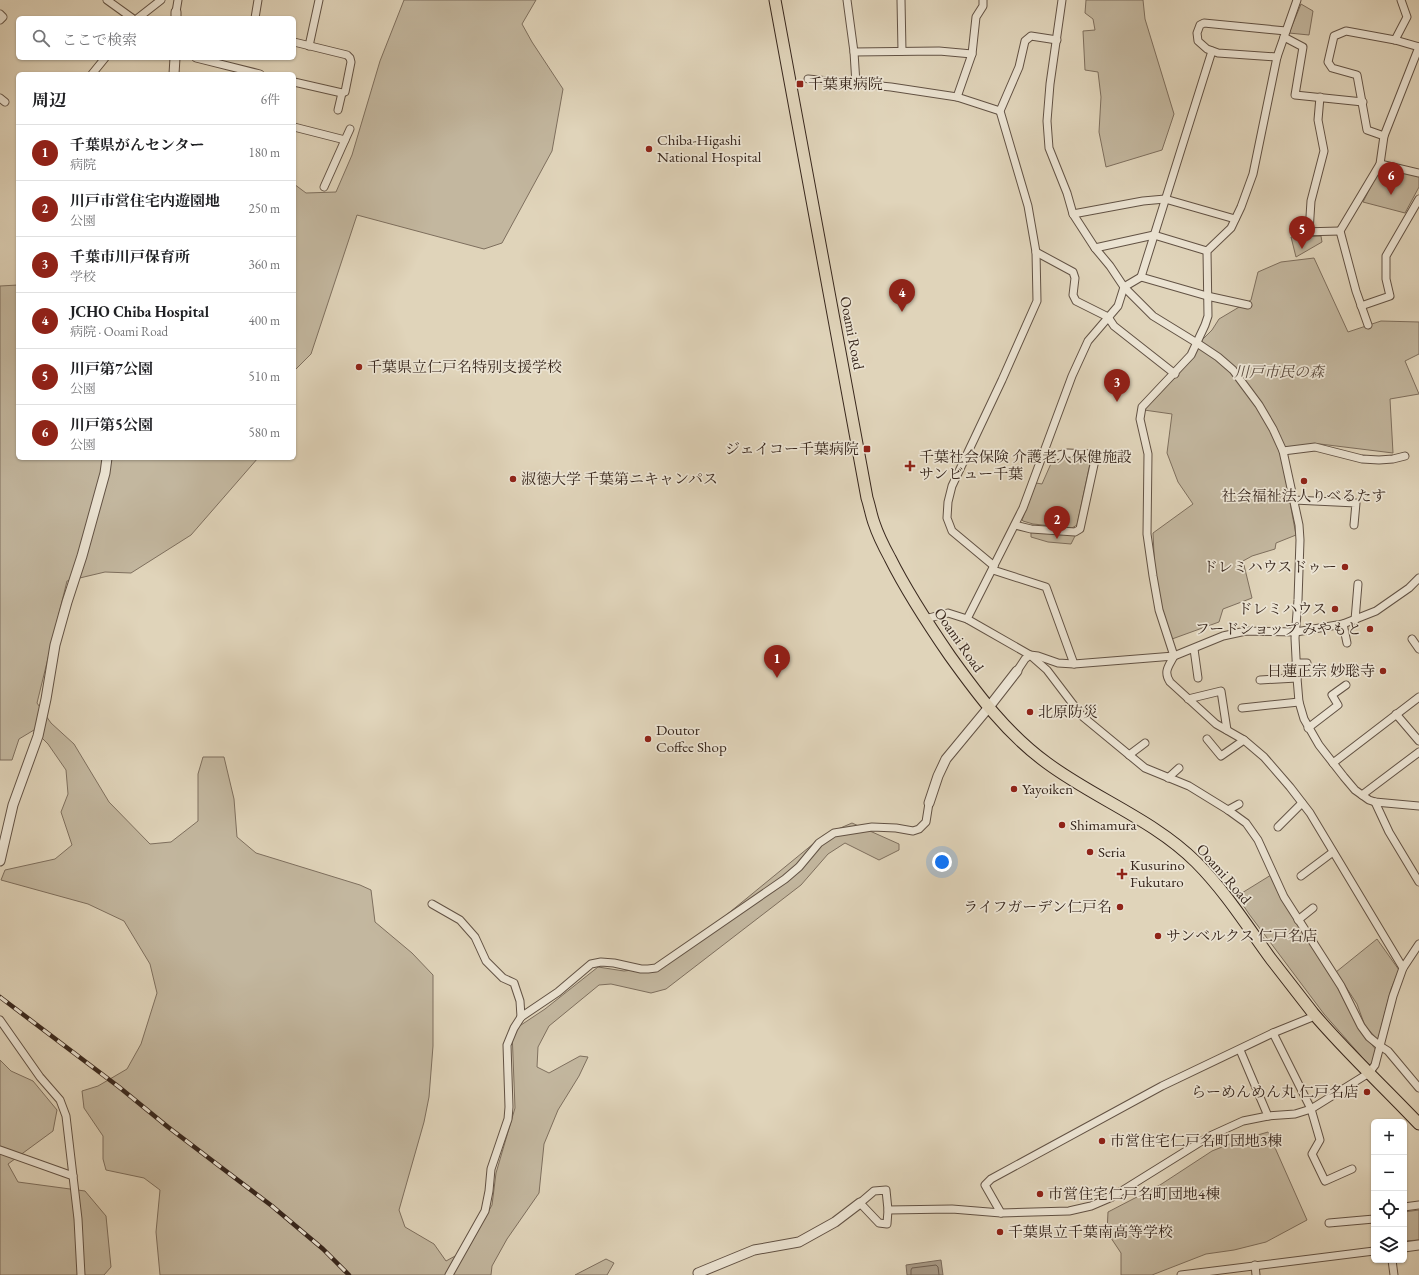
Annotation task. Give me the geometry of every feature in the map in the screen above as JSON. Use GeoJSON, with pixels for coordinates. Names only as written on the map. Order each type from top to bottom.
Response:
{"type":"FeatureCollection","features":[{"type":"Feature","properties":{"kind":"main road","name":"Ooami Road"},"geometry":{"type":"LineString","coordinates":[[775,0],[867,498],[880,540],[901,579],[925,619],[967,679],[999,720],[1047,764],[1167,838],[1194,860],[1240,915],[1272,960],[1314,1014],[1369,1074],[1419,1124]]}},
{"type":"Feature","properties":{"kind":"street"},"geometry":{"type":"LineString","coordinates":[[107,0],[129,16]]}},
{"type":"Feature","properties":{"kind":"street"},"geometry":{"type":"LineString","coordinates":[[141,16],[161,0]]}},
{"type":"Feature","properties":{"kind":"street"},"geometry":{"type":"LineString","coordinates":[[176,15],[178,0]]}},
{"type":"Feature","properties":{"kind":"street"},"geometry":{"type":"LineString","coordinates":[[255,16],[258,0]]}},
{"type":"Feature","properties":{"kind":"street"},"geometry":{"type":"LineString","coordinates":[[309,46],[319,0]]}},
{"type":"Feature","properties":{"kind":"street"},"geometry":{"type":"LineString","coordinates":[[847,0],[854,52],[856,84]]}},
{"type":"Feature","properties":{"kind":"street"},"geometry":{"type":"LineString","coordinates":[[901,0],[902,51]]}},
{"type":"Feature","properties":{"kind":"street"},"geometry":{"type":"LineString","coordinates":[[957,97],[972,54],[976,17],[983,6],[983,0]]}},
{"type":"Feature","properties":{"kind":"street"},"geometry":{"type":"LineString","coordinates":[[1062,0],[1050,84],[1047,121],[1049,148],[1067,193],[1073,214],[1095,248],[1110,266],[1124,287],[1153,316],[1197,343],[1234,370],[1259,404],[1283,451],[1299,525],[1300,540],[1296,663],[1299,702],[1304,719],[1319,745],[1355,790],[1375,802],[1419,806]]}},
{"type":"Feature","properties":{"kind":"street"},"geometry":{"type":"LineString","coordinates":[[1297,0],[1277,57],[1253,174],[1231,228],[1207,251],[1208,316],[1192,355],[1142,408],[1140,414],[1148,454],[1147,534],[1159,610],[1174,656],[1166,672],[1167,677],[1170,682],[1216,724],[1244,740],[1264,757],[1302,803],[1310,813],[1403,968]]}},
{"type":"Feature","properties":{"kind":"street"},"geometry":{"type":"LineString","coordinates":[[1395,40],[1407,18],[1401,0]]}},
{"type":"Feature","properties":{"kind":"street"},"geometry":{"type":"LineString","coordinates":[[0,14],[3,17],[0,20]]}},
{"type":"Feature","properties":{"kind":"street"},"geometry":{"type":"LineString","coordinates":[[1277,57],[1238,55],[1212,51],[1198,41],[1197,33],[1200,25],[1204,23],[1285,34],[1303,47],[1295,95],[1363,102]]}},
{"type":"Feature","properties":{"kind":"street"},"geometry":{"type":"LineString","coordinates":[[1368,325],[1356,291],[1340,231],[1380,164],[1384,136],[1419,47],[1395,40],[1346,31],[1334,36],[1328,62],[1332,68],[1357,75],[1367,130],[1384,136]]}},
{"type":"Feature","properties":{"kind":"street"},"geometry":{"type":"LineString","coordinates":[[1057,40],[1031,36],[1025,41],[1019,67],[1000,111],[1028,206],[1036,252],[1037,301],[952,486],[948,502],[947,518],[952,531],[993,568],[1046,587],[1074,664]]}},
{"type":"Feature","properties":{"kind":"street"},"geometry":{"type":"LineString","coordinates":[[296,43],[347,55],[350,58],[351,62],[345,92],[342,93],[338,110]]}},
{"type":"Feature","properties":{"kind":"street"},"geometry":{"type":"LineString","coordinates":[[854,52],[939,51],[972,54]]}},
{"type":"Feature","properties":{"kind":"street"},"geometry":{"type":"LineString","coordinates":[[967,619],[1015,525],[1072,376],[1088,341],[1118,306],[1124,287],[1141,277],[1212,51]]}},
{"type":"Feature","properties":{"kind":"street"},"geometry":{"type":"LineString","coordinates":[[94,72],[103,60]]}},
{"type":"Feature","properties":{"kind":"street"},"geometry":{"type":"LineString","coordinates":[[174,72],[175,60]]}},
{"type":"Feature","properties":{"kind":"street"},"geometry":{"type":"LineString","coordinates":[[204,60],[252,72]]}},
{"type":"Feature","properties":{"kind":"street"},"geometry":{"type":"LineString","coordinates":[[808,79],[891,87],[957,97],[1000,111]]}},
{"type":"Feature","properties":{"kind":"street"},"geometry":{"type":"LineString","coordinates":[[296,82],[342,93]]}},
{"type":"Feature","properties":{"kind":"street"},"geometry":{"type":"LineString","coordinates":[[1310,232],[1312,201],[1324,151],[1318,120],[1320,97]]}},
{"type":"Feature","properties":{"kind":"street"},"geometry":{"type":"LineString","coordinates":[[296,128],[344,140]]}},
{"type":"Feature","properties":{"kind":"street"},"geometry":{"type":"LineString","coordinates":[[324,187],[350,129]]}},
{"type":"Feature","properties":{"kind":"street"},"geometry":{"type":"LineString","coordinates":[[1380,164],[1419,172]]}},
{"type":"Feature","properties":{"kind":"street"},"geometry":{"type":"LineString","coordinates":[[1073,214],[1143,201],[1165,199],[1235,219]]}},
{"type":"Feature","properties":{"kind":"street"},"geometry":{"type":"LineString","coordinates":[[1361,306],[1390,296],[1386,279],[1386,256],[1419,199]]}},
{"type":"Feature","properties":{"kind":"street"},"geometry":{"type":"LineString","coordinates":[[1302,232],[1340,231]]}},
{"type":"Feature","properties":{"kind":"street"},"geometry":{"type":"LineString","coordinates":[[1095,248],[1154,235],[1207,251]]}},
{"type":"Feature","properties":{"kind":"street"},"geometry":{"type":"LineString","coordinates":[[1036,252],[1073,272],[1075,278],[1073,295],[1076,301],[1108,317],[1114,326],[1174,374]]}},
{"type":"Feature","properties":{"kind":"street"},"geometry":{"type":"LineString","coordinates":[[1141,277],[1207,296],[1248,305]]}},
{"type":"Feature","properties":{"kind":"street"},"geometry":{"type":"LineString","coordinates":[[1283,451],[1315,447],[1362,459],[1379,460],[1405,456]]}},
{"type":"Feature","properties":{"kind":"street"},"geometry":{"type":"LineString","coordinates":[[1015,525],[1031,529],[1075,532],[1080,529],[1095,460],[1094,457],[1090,454],[1068,453],[1055,456],[1042,455]]}},
{"type":"Feature","properties":{"kind":"street"},"geometry":{"type":"LineString","coordinates":[[0,861],[13,805],[38,736],[46,700],[55,645],[82,556],[105,473],[107,460]]}},
{"type":"Feature","properties":{"kind":"street"},"geometry":{"type":"LineString","coordinates":[[1294,500],[1356,503],[1354,525]]}},
{"type":"Feature","properties":{"kind":"street"},"geometry":{"type":"LineString","coordinates":[[449,1275],[485,1211],[491,1169],[505,1130],[509,1107],[507,1045],[512,1031],[521,1017],[558,992],[591,964],[601,962],[614,963],[641,969],[656,968],[785,879],[798,867],[819,843],[834,833],[872,827],[896,828],[913,831],[919,829],[926,822],[929,803],[941,767],[946,759],[989,707],[1025,659],[1030,655],[1038,656],[1058,663],[1074,664],[1174,656],[1223,636],[1246,631],[1296,632],[1343,624],[1376,611],[1409,588],[1419,578]]}},
{"type":"Feature","properties":{"kind":"street"},"geometry":{"type":"LineString","coordinates":[[1355,620],[1358,584]]}},
{"type":"Feature","properties":{"kind":"street"},"geometry":{"type":"LineString","coordinates":[[925,619],[948,613],[967,619],[1030,655],[1047,670],[1074,708],[1082,716],[1145,768],[1189,786],[1246,823],[1258,840],[1284,897],[1342,986],[1361,1026],[1369,1037],[1388,1051],[1419,1088]]}},
{"type":"Feature","properties":{"kind":"street"},"geometry":{"type":"LineString","coordinates":[[1343,624],[1347,643]]}},
{"type":"Feature","properties":{"kind":"street"},"geometry":{"type":"LineString","coordinates":[[1412,639],[1419,649]]}},
{"type":"Feature","properties":{"kind":"street"},"geometry":{"type":"LineString","coordinates":[[1194,649],[1198,678]]}},
{"type":"Feature","properties":{"kind":"street"},"geometry":{"type":"LineString","coordinates":[[1296,663],[1308,663]]}},
{"type":"Feature","properties":{"kind":"street"},"geometry":{"type":"LineString","coordinates":[[1260,680],[1297,678]]}},
{"type":"Feature","properties":{"kind":"street"},"geometry":{"type":"LineString","coordinates":[[1308,728],[1338,705],[1332,696],[1346,685]]}},
{"type":"Feature","properties":{"kind":"street"},"geometry":{"type":"LineString","coordinates":[[1188,699],[1221,691],[1227,730]]}},
{"type":"Feature","properties":{"kind":"street"},"geometry":{"type":"LineString","coordinates":[[1333,763],[1419,697]]}},
{"type":"Feature","properties":{"kind":"street"},"geometry":{"type":"LineString","coordinates":[[1242,708],[1299,702]]}},
{"type":"Feature","properties":{"kind":"street"},"geometry":{"type":"LineString","coordinates":[[1396,714],[1419,741]]}},
{"type":"Feature","properties":{"kind":"street"},"geometry":{"type":"LineString","coordinates":[[1207,739],[1221,756],[1244,740]]}},
{"type":"Feature","properties":{"kind":"street"},"geometry":{"type":"LineString","coordinates":[[1129,755],[1145,743]]}},
{"type":"Feature","properties":{"kind":"street"},"geometry":{"type":"LineString","coordinates":[[1362,795],[1419,752]]}},
{"type":"Feature","properties":{"kind":"street"},"geometry":{"type":"LineString","coordinates":[[1168,778],[1179,768]]}},
{"type":"Feature","properties":{"kind":"street"},"geometry":{"type":"LineString","coordinates":[[1375,802],[1390,832],[1419,882]]}},
{"type":"Feature","properties":{"kind":"street"},"geometry":{"type":"LineString","coordinates":[[1278,827],[1302,803]]}},
{"type":"Feature","properties":{"kind":"street"},"geometry":{"type":"LineString","coordinates":[[1228,810],[1239,804]]}},
{"type":"Feature","properties":{"kind":"street"},"geometry":{"type":"LineString","coordinates":[[1301,876],[1333,852]]}},
{"type":"Feature","properties":{"kind":"street"},"geometry":{"type":"LineString","coordinates":[[432,904],[460,920],[475,937],[486,961],[503,978],[514,983],[520,1001],[521,1017]]}},
{"type":"Feature","properties":{"kind":"street"},"geometry":{"type":"LineString","coordinates":[[1298,920],[1314,908]]}},
{"type":"Feature","properties":{"kind":"street"},"geometry":{"type":"LineString","coordinates":[[888,1210],[952,1209],[1001,1213],[1069,1211],[1091,1206],[1112,1197],[1210,1136],[1243,1121],[1268,1116],[1295,1114],[1311,1109],[1369,1074],[1375,1065],[1393,996],[1403,968],[1419,944]]}},
{"type":"Feature","properties":{"kind":"street"},"geometry":{"type":"LineString","coordinates":[[1001,1213],[985,1185],[991,1179],[1162,1086],[1273,1033],[1310,1018],[1314,1014]]}},
{"type":"Feature","properties":{"kind":"street"},"geometry":{"type":"LineString","coordinates":[[0,1020],[40,1077],[60,1100],[66,1116],[78,1220],[81,1275]]}},
{"type":"Feature","properties":{"kind":"street"},"geometry":{"type":"LineString","coordinates":[[1273,1033],[1311,1109],[1320,1140],[1312,1154],[1325,1181],[1352,1169]]}},
{"type":"Feature","properties":{"kind":"street"},"geometry":{"type":"LineString","coordinates":[[1240,1050],[1268,1116]]}},
{"type":"Feature","properties":{"kind":"street"},"geometry":{"type":"LineString","coordinates":[[0,1150],[73,1176]]}},
{"type":"Feature","properties":{"kind":"street"},"geometry":{"type":"LineString","coordinates":[[696,1274],[754,1250],[799,1242],[835,1222],[874,1191],[886,1190],[888,1210],[887,1224],[879,1224],[860,1203]]}},
{"type":"Feature","properties":{"kind":"street"},"geometry":{"type":"LineString","coordinates":[[1407,1207],[1419,1205]]}},
{"type":"Feature","properties":{"kind":"street"},"geometry":{"type":"LineString","coordinates":[[1329,1223],[1371,1219]]}},
{"type":"Feature","properties":{"kind":"street"},"geometry":{"type":"LineString","coordinates":[[1407,1247],[1419,1245]]}},
{"type":"Feature","properties":{"kind":"street"},"geometry":{"type":"LineString","coordinates":[[1181,1275],[1371,1251]]}},
{"type":"Feature","properties":{"kind":"street"},"geometry":{"type":"LineString","coordinates":[[1392,1263],[1394,1275]]}},
{"type":"Feature","properties":{"kind":"street"},"geometry":{"type":"LineString","coordinates":[[1255,1265],[1256,1275]]}},
{"type":"Feature","properties":{"kind":"green space"},"geometry":{"type":"Polygon","coordinates":[[[404,0],[536,0],[522,24],[563,89],[552,151],[502,243],[484,249],[357,215],[311,354],[296,369],[296,186],[306,193],[336,192],[352,155],[380,61],[404,0]]]}},
{"type":"Feature","properties":{"kind":"green space"},"geometry":{"type":"Polygon","coordinates":[[[1086,0],[1143,0],[1145,19],[1174,114],[1162,150],[1106,167],[1099,132],[1101,97],[1098,72],[1085,70],[1083,31],[1095,30],[1093,19],[1085,13],[1086,0]]]}},
{"type":"Feature","properties":{"kind":"green space"},"geometry":{"type":"Polygon","coordinates":[[[1301,4],[1313,11],[1309,35],[1289,33],[1301,4]]]}},
{"type":"Feature","properties":{"kind":"green space"},"geometry":{"type":"Polygon","coordinates":[[[1385,169],[1419,176],[1419,187],[1405,213],[1363,202],[1379,170],[1385,169]]]}},
{"type":"Feature","properties":{"kind":"green space"},"geometry":{"type":"Polygon","coordinates":[[[1321,236],[1322,242],[1296,257],[1291,237],[1321,236]]]}},
{"type":"Feature","properties":{"kind":"green space","name":"川戸市民の森"},"geometry":{"type":"Polygon","coordinates":[[[1314,258],[1348,332],[1381,321],[1419,322],[1419,354],[1405,361],[1419,394],[1390,399],[1393,453],[1320,444],[1280,448],[1296,535],[1276,543],[1275,549],[1252,556],[1243,561],[1252,598],[1223,609],[1219,622],[1172,639],[1160,604],[1155,575],[1153,533],[1193,504],[1178,482],[1167,453],[1172,414],[1144,410],[1192,359],[1202,340],[1212,330],[1219,319],[1251,300],[1258,272],[1281,262],[1314,258]]]}},
{"type":"Feature","properties":{"kind":"green space"},"geometry":{"type":"Polygon","coordinates":[[[16,285],[16,460],[256,460],[191,535],[131,573],[105,572],[67,581],[37,703],[51,723],[74,744],[109,802],[150,844],[171,842],[198,821],[198,774],[203,757],[224,757],[234,799],[237,837],[256,853],[360,885],[371,890],[375,922],[412,953],[433,975],[433,1046],[429,1097],[424,1122],[399,1210],[405,1227],[434,1244],[446,1261],[468,1249],[492,1205],[496,1173],[515,1108],[512,1031],[545,1009],[598,967],[624,971],[664,966],[824,835],[852,823],[899,844],[899,850],[879,860],[845,843],[828,854],[801,885],[666,989],[651,993],[611,984],[599,985],[549,1026],[538,1047],[537,1067],[549,1073],[580,1056],[588,1057],[579,1076],[558,1110],[544,1144],[539,1193],[507,1239],[492,1266],[491,1275],[160,1275],[156,1232],[160,1190],[144,1178],[106,1170],[103,1159],[103,1136],[84,1108],[82,1091],[98,1086],[127,1069],[141,1044],[157,993],[150,964],[124,921],[88,904],[1,880],[5,870],[55,859],[72,845],[61,812],[68,794],[66,770],[48,744],[34,730],[19,739],[12,760],[0,760],[0,286],[16,285]]]}},
{"type":"Feature","properties":{"kind":"green space"},"geometry":{"type":"Polygon","coordinates":[[[1068,456],[1091,459],[1077,525],[1072,528],[1033,524],[1023,521],[1022,520],[1036,483],[1042,484],[1053,459],[1068,456]]]}},
{"type":"Feature","properties":{"kind":"green space"},"geometry":{"type":"Polygon","coordinates":[[[1031,532],[1076,534],[1071,544],[1048,542],[1031,537],[1031,532]]]}},
{"type":"Feature","properties":{"kind":"green space"},"geometry":{"type":"Polygon","coordinates":[[[1271,875],[1280,897],[1332,977],[1359,1029],[1377,1051],[1373,1063],[1369,1065],[1324,1014],[1237,896],[1271,875]]]}},
{"type":"Feature","properties":{"kind":"green space"},"geometry":{"type":"Polygon","coordinates":[[[1377,939],[1399,970],[1391,989],[1378,1040],[1365,1026],[1357,1004],[1336,972],[1377,939]]]}},
{"type":"Feature","properties":{"kind":"green space"},"geometry":{"type":"Polygon","coordinates":[[[0,1060],[11,1071],[33,1081],[57,1110],[53,1131],[8,1164],[18,1182],[85,1191],[106,1216],[111,1267],[104,1275],[0,1275],[0,1060]]]}},
{"type":"Feature","properties":{"kind":"green space"},"geometry":{"type":"Polygon","coordinates":[[[1268,1132],[1307,1220],[1266,1242],[1234,1250],[1206,1254],[1152,1275],[1121,1275],[1121,1253],[1107,1232],[1108,1212],[1160,1185],[1212,1151],[1237,1141],[1268,1132]]]}},
{"type":"Feature","properties":{"kind":"green space"},"geometry":{"type":"Polygon","coordinates":[[[1419,1210],[1419,1240],[1407,1241],[1407,1212],[1419,1210]]]}},
{"type":"Feature","properties":{"kind":"green space"},"geometry":{"type":"Polygon","coordinates":[[[606,1259],[614,1263],[607,1275],[575,1275],[606,1259]]]}},
{"type":"Feature","properties":{"kind":"water"},"geometry":{"type":"Polygon","coordinates":[[[941,1260],[943,1275],[907,1275],[906,1265],[941,1260]]]}},
{"type":"Feature","properties":{"kind":"railway"},"geometry":{"type":"LineString","coordinates":[[0,997],[272,1206],[323,1249],[349,1275]]}},
{"type":"Feature","properties":{"kind":"place","name":"千葉東病院"},"geometry":{"type":"Point","coordinates":[800,84]}},
{"type":"Feature","properties":{"kind":"place","name":"Chiba-Higashi National Hospital"},"geometry":{"type":"Point","coordinates":[649,149]}},
{"type":"Feature","properties":{"kind":"place","name":"川戸第5公園"},"geometry":{"type":"Point","coordinates":[1391,195]}},
{"type":"Feature","properties":{"kind":"place","name":"川戸第7公園"},"geometry":{"type":"Point","coordinates":[1302,249]}},
{"type":"Feature","properties":{"kind":"place","name":"JCHO Chiba Hospital"},"geometry":{"type":"Point","coordinates":[902,312]}},
{"type":"Feature","properties":{"kind":"place","name":"千葉県立仁戸名特別支援学校"},"geometry":{"type":"Point","coordinates":[359,367]}},
{"type":"Feature","properties":{"kind":"place","name":"千葉市川戸保育所"},"geometry":{"type":"Point","coordinates":[1117,402]}},
{"type":"Feature","properties":{"kind":"place","name":"ジェイコー千葉病院"},"geometry":{"type":"Point","coordinates":[867,449]}},
{"type":"Feature","properties":{"kind":"place","name":"千葉社会保険 介護老人保健施設 サンビュー千葉"},"geometry":{"type":"Point","coordinates":[910,466]}},
{"type":"Feature","properties":{"kind":"place","name":"淑徳大学 千葉第ニキャンパス"},"geometry":{"type":"Point","coordinates":[513,479]}},
{"type":"Feature","properties":{"kind":"place","name":"社会福祉法人りべるたす"},"geometry":{"type":"Point","coordinates":[1304,481]}},
{"type":"Feature","properties":{"kind":"place","name":"川戸市営住宅内遊園地"},"geometry":{"type":"Point","coordinates":[1057,539]}},
{"type":"Feature","properties":{"kind":"place","name":"ドレミハウスドゥー"},"geometry":{"type":"Point","coordinates":[1345,567]}},
{"type":"Feature","properties":{"kind":"place","name":"ドレミハウス"},"geometry":{"type":"Point","coordinates":[1335,609]}},
{"type":"Feature","properties":{"kind":"place","name":"フードショップ みやもと"},"geometry":{"type":"Point","coordinates":[1370,629]}},
{"type":"Feature","properties":{"kind":"place","name":"日蓮正宗 妙聡寺"},"geometry":{"type":"Point","coordinates":[1383,671]}},
{"type":"Feature","properties":{"kind":"place","name":"千葉県がんセンター"},"geometry":{"type":"Point","coordinates":[777,678]}},
{"type":"Feature","properties":{"kind":"place","name":"北原防災"},"geometry":{"type":"Point","coordinates":[1030,712]}},
{"type":"Feature","properties":{"kind":"place","name":"Doutor Coffee Shop"},"geometry":{"type":"Point","coordinates":[648,739]}},
{"type":"Feature","properties":{"kind":"place","name":"Yayoiken"},"geometry":{"type":"Point","coordinates":[1014,789]}},
{"type":"Feature","properties":{"kind":"place","name":"Shimamura"},"geometry":{"type":"Point","coordinates":[1062,825]}},
{"type":"Feature","properties":{"kind":"place","name":"Seria"},"geometry":{"type":"Point","coordinates":[1090,852]}},
{"type":"Feature","properties":{"kind":"place","name":"Kusurino Fukutaro"},"geometry":{"type":"Point","coordinates":[1122,874]}},
{"type":"Feature","properties":{"kind":"place","name":"ライフガーデン仁戸名"},"geometry":{"type":"Point","coordinates":[1120,907]}},
{"type":"Feature","properties":{"kind":"place","name":"サンベルクス 仁戸名店"},"geometry":{"type":"Point","coordinates":[1158,936]}},
{"type":"Feature","properties":{"kind":"place","name":"らーめんめん丸 仁戸名店"},"geometry":{"type":"Point","coordinates":[1367,1092]}},
{"type":"Feature","properties":{"kind":"place","name":"市営住宅仁戸名町団地3棟"},"geometry":{"type":"Point","coordinates":[1102,1141]}},
{"type":"Feature","properties":{"kind":"place","name":"市営住宅仁戸名町団地4棟"},"geometry":{"type":"Point","coordinates":[1040,1194]}},
{"type":"Feature","properties":{"kind":"place","name":"千葉県立千葉南高等学校"},"geometry":{"type":"Point","coordinates":[1000,1232]}}]}
